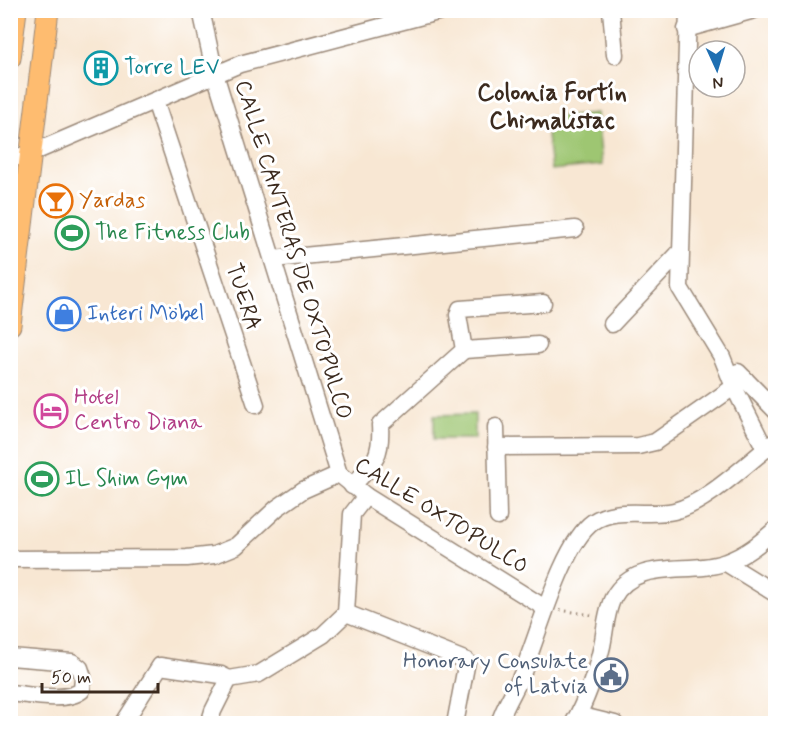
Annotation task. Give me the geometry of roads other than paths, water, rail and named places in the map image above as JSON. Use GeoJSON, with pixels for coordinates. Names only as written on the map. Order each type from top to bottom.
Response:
{"type":"FeatureCollection","features":[{"type":"Feature","properties":{"kind":"main road"},"geometry":{"type":"LineString","coordinates":[[10,58],[15,10]]}},
{"type":"Feature","properties":{"kind":"main road"},"geometry":{"type":"LineString","coordinates":[[10,325],[48,10]]}},
{"type":"Feature","properties":{"kind":"street","name":"CALLE CANTERAS DE OXTOPULCO"},"geometry":{"type":"LineString","coordinates":[[201,10],[214,74],[339,474]]}},
{"type":"Feature","properties":{"kind":"street"},"geometry":{"type":"LineString","coordinates":[[10,159],[32,153],[240,64],[445,10]]}},
{"type":"Feature","properties":{"kind":"street"},"geometry":{"type":"LineString","coordinates":[[611,10],[615,55]]}},
{"type":"Feature","properties":{"kind":"street"},"geometry":{"type":"LineString","coordinates":[[499,723],[534,645],[545,608],[577,539],[594,521],[615,513],[647,514],[675,511],[701,499],[770,445],[739,383],[680,288],[688,10]]}},
{"type":"Feature","properties":{"kind":"street"},"geometry":{"type":"LineString","coordinates":[[686,29],[754,10]]}},
{"type":"Feature","properties":{"kind":"street","name":"TUERA"},"geometry":{"type":"LineString","coordinates":[[154,101],[256,405]]}},
{"type":"Feature","properties":{"kind":"street"},"geometry":{"type":"LineString","coordinates":[[273,260],[574,229]]}},
{"type":"Feature","properties":{"kind":"street"},"geometry":{"type":"LineString","coordinates":[[612,324],[680,252]]}},
{"type":"Feature","properties":{"kind":"street"},"geometry":{"type":"LineString","coordinates":[[464,350],[458,315],[460,309],[543,303]]}},
{"type":"Feature","properties":{"kind":"street"},"geometry":{"type":"LineString","coordinates":[[352,486],[372,465],[380,449],[380,424],[464,350],[538,345]]}},
{"type":"Feature","properties":{"kind":"street"},"geometry":{"type":"LineString","coordinates":[[739,383],[776,411]]}},
{"type":"Feature","properties":{"kind":"street"},"geometry":{"type":"LineString","coordinates":[[496,447],[638,446],[655,442],[739,383]]}},
{"type":"Feature","properties":{"kind":"street"},"geometry":{"type":"LineString","coordinates":[[496,427],[498,517]]}},
{"type":"Feature","properties":{"kind":"street","name":"CALLE OXTOPULCO"},"geometry":{"type":"LineString","coordinates":[[10,559],[187,558],[214,555],[236,546],[277,508],[303,490],[339,474],[366,496],[545,608]]}},
{"type":"Feature","properties":{"kind":"street"},"geometry":{"type":"LineString","coordinates":[[123,723],[160,666],[221,675],[229,679],[259,674],[323,635],[345,613],[352,514],[366,496]]}},
{"type":"Feature","properties":{"kind":"street"},"geometry":{"type":"LineString","coordinates":[[615,723],[575,719],[599,660],[612,599],[622,586],[637,574],[726,563],[751,550],[776,530]]}},
{"type":"Feature","properties":{"kind":"street"},"geometry":{"type":"LineString","coordinates":[[726,563],[776,594]]}},
{"type":"Feature","properties":{"kind":"street"},"geometry":{"type":"LineString","coordinates":[[345,613],[467,662],[455,723]]}},
{"type":"Feature","properties":{"kind":"street"},"geometry":{"type":"LineString","coordinates":[[10,657],[72,662],[80,668],[83,678],[82,690],[76,695],[66,697],[10,693]]}},
{"type":"Feature","properties":{"kind":"street"},"geometry":{"type":"LineString","coordinates":[[209,723],[229,679]]}},
{"type":"Feature","properties":{"kind":"place","name":"Torre LEV"},"geometry":{"type":"Point","coordinates":[101,68]}},
{"type":"Feature","properties":{"kind":"place","name":"Yardas"},"geometry":{"type":"Point","coordinates":[56,201]}},
{"type":"Feature","properties":{"kind":"place","name":"The Fitness Club"},"geometry":{"type":"Point","coordinates":[72,233]}},
{"type":"Feature","properties":{"kind":"place","name":"Interi Möbel"},"geometry":{"type":"Point","coordinates":[64,314]}},
{"type":"Feature","properties":{"kind":"place","name":"Hotel Centro Diana"},"geometry":{"type":"Point","coordinates":[51,411]}},
{"type":"Feature","properties":{"kind":"place","name":"IL Shim Gym"},"geometry":{"type":"Point","coordinates":[42,479]}},
{"type":"Feature","properties":{"kind":"place","name":"Honorary Consulate of Latvia"},"geometry":{"type":"Point","coordinates":[611,675]}},
{"type":"Feature","properties":{"kind":"district","name":"Colonia Fortín Chimalistac"},"geometry":{"type":"Point","coordinates":[552,107]}}]}
